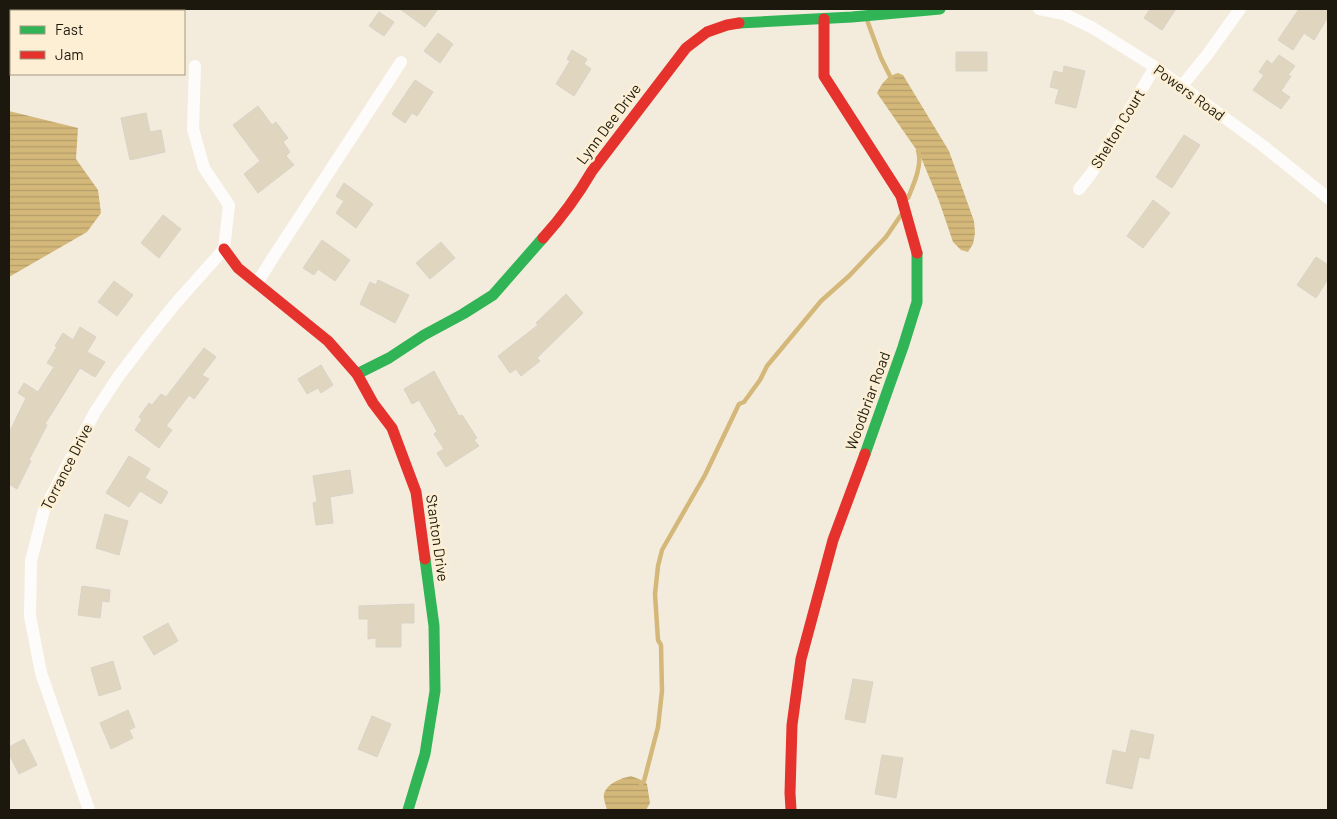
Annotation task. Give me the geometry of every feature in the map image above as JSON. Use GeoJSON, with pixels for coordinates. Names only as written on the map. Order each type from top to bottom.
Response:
{"type":"FeatureCollection","features":[{"type":"Feature","properties":{"kind":"street","name":"Lynn Dee Drive"},"geometry":{"type":"LineString","coordinates":[[357,374],[389,358],[493,294],[560,219],[592,171],[686,48],[706,32],[727,25],[743,23],[824,19],[937,9]]}},
{"type":"Feature","properties":{"kind":"street","name":"Powers Road"},"geometry":{"type":"LineString","coordinates":[[1039,9],[1064,14],[1093,28],[1155,67],[1262,145],[1328,198]]}},
{"type":"Feature","properties":{"kind":"street"},"geometry":{"type":"LineString","coordinates":[[1181,87],[1240,9]]}},
{"type":"Feature","properties":{"kind":"street","name":"Woodbriar Road"},"geometry":{"type":"LineString","coordinates":[[791,810],[792,726],[801,659],[833,540],[889,388],[917,302],[917,251],[901,196],[824,76],[824,19]]}},
{"type":"Feature","properties":{"kind":"street"},"geometry":{"type":"LineString","coordinates":[[257,283],[401,62]]}},
{"type":"Feature","properties":{"kind":"street"},"geometry":{"type":"LineString","coordinates":[[195,66],[193,129],[204,168],[229,205],[224,249]]}},
{"type":"Feature","properties":{"kind":"street","name":"Shelton Court"},"geometry":{"type":"LineString","coordinates":[[1079,189],[1091,174],[1155,67]]}},
{"type":"Feature","properties":{"kind":"street","name":"Stanton Drive"},"geometry":{"type":"LineString","coordinates":[[224,249],[238,268],[328,341],[357,374],[373,403],[392,428],[416,492],[434,626],[435,691],[425,754],[408,810]]}},
{"type":"Feature","properties":{"kind":"street","name":"Torrance Drive"},"geometry":{"type":"LineString","coordinates":[[89,810],[41,673],[30,616],[31,561],[44,510],[95,412],[118,377],[147,339],[224,249]]}},
{"type":"Feature","properties":{"kind":"shaded area"},"geometry":{"type":"Polygon","coordinates":[[[898,73],[903,75],[949,151],[974,221],[975,233],[973,244],[968,252],[961,250],[953,242],[920,155],[877,93],[885,80],[898,73]]]}},
{"type":"Feature","properties":{"kind":"shaded area"},"geometry":{"type":"Polygon","coordinates":[[[9,111],[78,128],[76,159],[98,190],[101,213],[87,232],[9,277],[9,111]]]}},
{"type":"Feature","properties":{"kind":"shaded area"},"geometry":{"type":"Polygon","coordinates":[[[631,776],[647,784],[650,803],[646,810],[607,810],[604,794],[608,787],[623,778],[631,776]]]}},
{"type":"Feature","properties":{"kind":"building"},"geometry":{"type":"Polygon","coordinates":[[[400,9],[438,9],[425,27],[400,9]]]}},
{"type":"Feature","properties":{"kind":"building"},"geometry":{"type":"Polygon","coordinates":[[[1150,9],[1176,9],[1162,30],[1144,18],[1150,9]]]}},
{"type":"Feature","properties":{"kind":"building"},"geometry":{"type":"Polygon","coordinates":[[[1299,9],[1328,9],[1328,17],[1314,40],[1304,33],[1293,50],[1278,40],[1299,9]]]}},
{"type":"Feature","properties":{"kind":"building"},"geometry":{"type":"Polygon","coordinates":[[[379,12],[394,22],[384,36],[369,26],[379,12]]]}},
{"type":"Feature","properties":{"kind":"building"},"geometry":{"type":"Polygon","coordinates":[[[438,33],[453,44],[440,63],[424,51],[438,33]]]}},
{"type":"Feature","properties":{"kind":"building"},"geometry":{"type":"Polygon","coordinates":[[[572,50],[587,59],[584,64],[591,69],[574,96],[556,84],[570,61],[567,59],[572,50]]]}},
{"type":"Feature","properties":{"kind":"building"},"geometry":{"type":"Polygon","coordinates":[[[956,52],[987,52],[987,71],[956,71],[956,52]]]}},
{"type":"Feature","properties":{"kind":"building"},"geometry":{"type":"Polygon","coordinates":[[[1279,55],[1295,66],[1288,75],[1291,76],[1281,91],[1290,97],[1281,109],[1253,90],[1264,75],[1259,72],[1267,60],[1272,64],[1279,55]]]}},
{"type":"Feature","properties":{"kind":"building"},"geometry":{"type":"Polygon","coordinates":[[[1064,66],[1085,71],[1076,108],[1055,103],[1059,89],[1050,87],[1054,71],[1063,73],[1064,66]]]}},
{"type":"Feature","properties":{"kind":"building"},"geometry":{"type":"Polygon","coordinates":[[[415,80],[433,92],[417,116],[412,113],[405,123],[392,114],[415,80]]]}},
{"type":"Feature","properties":{"kind":"building"},"geometry":{"type":"Polygon","coordinates":[[[258,106],[272,125],[276,122],[288,138],[283,142],[290,152],[286,156],[294,165],[258,193],[244,174],[260,161],[233,125],[258,106]]]}},
{"type":"Feature","properties":{"kind":"building"},"geometry":{"type":"Polygon","coordinates":[[[146,113],[150,132],[161,130],[165,152],[130,160],[121,118],[146,113]]]}},
{"type":"Feature","properties":{"kind":"building"},"geometry":{"type":"Polygon","coordinates":[[[1184,135],[1200,145],[1172,188],[1156,177],[1184,135]]]}},
{"type":"Feature","properties":{"kind":"building"},"geometry":{"type":"Polygon","coordinates":[[[344,183],[373,204],[356,228],[336,213],[344,201],[336,196],[344,183]]]}},
{"type":"Feature","properties":{"kind":"building"},"geometry":{"type":"Polygon","coordinates":[[[1153,200],[1170,213],[1143,248],[1127,236],[1153,200]]]}},
{"type":"Feature","properties":{"kind":"building"},"geometry":{"type":"Polygon","coordinates":[[[163,215],[181,229],[159,258],[141,243],[163,215]]]}},
{"type":"Feature","properties":{"kind":"building"},"geometry":{"type":"Polygon","coordinates":[[[322,240],[350,260],[335,281],[318,269],[314,275],[303,268],[322,240]]]}},
{"type":"Feature","properties":{"kind":"building"},"geometry":{"type":"Polygon","coordinates":[[[441,242],[455,258],[430,279],[416,263],[441,242]]]}},
{"type":"Feature","properties":{"kind":"building"},"geometry":{"type":"Polygon","coordinates":[[[1316,257],[1328,265],[1328,279],[1316,298],[1297,285],[1316,257]]]}},
{"type":"Feature","properties":{"kind":"building"},"geometry":{"type":"Polygon","coordinates":[[[378,280],[409,295],[395,323],[360,304],[370,282],[376,285],[378,280]]]}},
{"type":"Feature","properties":{"kind":"building"},"geometry":{"type":"Polygon","coordinates":[[[114,281],[133,295],[117,316],[98,302],[114,281]]]}},
{"type":"Feature","properties":{"kind":"building"},"geometry":{"type":"Polygon","coordinates":[[[566,294],[583,313],[537,358],[540,361],[521,376],[516,369],[510,373],[498,356],[538,325],[536,323],[566,294]]]}},
{"type":"Feature","properties":{"kind":"building"},"geometry":{"type":"Polygon","coordinates":[[[80,327],[96,337],[87,352],[105,362],[95,377],[80,368],[45,424],[47,425],[17,489],[9,484],[9,433],[26,398],[18,393],[24,383],[38,392],[54,367],[47,363],[63,333],[73,340],[80,327]]]}},
{"type":"Feature","properties":{"kind":"building"},"geometry":{"type":"Polygon","coordinates":[[[204,348],[216,357],[202,375],[209,379],[194,399],[189,395],[166,426],[172,430],[159,448],[135,430],[142,419],[139,417],[149,403],[152,405],[161,394],[166,397],[204,348]]]}},
{"type":"Feature","properties":{"kind":"building"},"geometry":{"type":"Polygon","coordinates":[[[321,365],[333,385],[321,393],[318,388],[307,394],[298,379],[321,365]]]}},
{"type":"Feature","properties":{"kind":"building"},"geometry":{"type":"Polygon","coordinates":[[[434,371],[459,416],[462,415],[477,438],[474,440],[479,446],[446,467],[437,453],[444,449],[434,434],[437,431],[419,400],[412,404],[404,389],[434,371]]]}},
{"type":"Feature","properties":{"kind":"building"},"geometry":{"type":"Polygon","coordinates":[[[129,456],[150,469],[145,478],[168,492],[161,504],[140,491],[129,507],[106,493],[129,456]]]}},
{"type":"Feature","properties":{"kind":"building"},"geometry":{"type":"Polygon","coordinates":[[[350,470],[353,493],[330,497],[333,523],[316,525],[313,503],[317,502],[313,476],[350,470]]]}},
{"type":"Feature","properties":{"kind":"building"},"geometry":{"type":"Polygon","coordinates":[[[105,514],[128,521],[119,555],[96,548],[105,514]]]}},
{"type":"Feature","properties":{"kind":"building"},"geometry":{"type":"Polygon","coordinates":[[[82,586],[110,590],[109,602],[102,601],[100,618],[78,615],[82,586]]]}},
{"type":"Feature","properties":{"kind":"building"},"geometry":{"type":"Polygon","coordinates":[[[414,604],[414,623],[401,623],[401,647],[376,647],[376,638],[368,639],[368,619],[359,619],[359,606],[414,604]]]}},
{"type":"Feature","properties":{"kind":"building"},"geometry":{"type":"Polygon","coordinates":[[[168,623],[178,641],[154,655],[143,637],[168,623]]]}},
{"type":"Feature","properties":{"kind":"building"},"geometry":{"type":"Polygon","coordinates":[[[113,661],[121,689],[99,696],[91,668],[113,661]]]}},
{"type":"Feature","properties":{"kind":"building"},"geometry":{"type":"Polygon","coordinates":[[[853,679],[873,682],[865,723],[845,719],[853,679]]]}},
{"type":"Feature","properties":{"kind":"building"},"geometry":{"type":"Polygon","coordinates":[[[128,710],[135,727],[129,730],[133,738],[111,749],[100,723],[128,710]]]}},
{"type":"Feature","properties":{"kind":"building"},"geometry":{"type":"Polygon","coordinates":[[[372,716],[391,724],[377,757],[358,749],[372,716]]]}},
{"type":"Feature","properties":{"kind":"building"},"geometry":{"type":"Polygon","coordinates":[[[1131,730],[1154,735],[1149,759],[1139,757],[1132,789],[1106,783],[1113,750],[1126,753],[1131,730]]]}},
{"type":"Feature","properties":{"kind":"building"},"geometry":{"type":"Polygon","coordinates":[[[24,739],[37,765],[19,774],[9,754],[9,747],[24,739]]]}},
{"type":"Feature","properties":{"kind":"building"},"geometry":{"type":"Polygon","coordinates":[[[882,755],[903,758],[896,798],[875,794],[882,755]]]}},
{"type":"Feature","properties":{"kind":"waterway"},"geometry":{"type":"LineString","coordinates":[[867,20],[881,58],[892,80]]}},
{"type":"Feature","properties":{"kind":"waterway"},"geometry":{"type":"LineString","coordinates":[[908,198],[918,168],[918,151]]}},
{"type":"Feature","properties":{"kind":"waterway"},"geometry":{"type":"LineString","coordinates":[[641,784],[644,781],[658,727],[662,691],[661,645],[658,640],[655,594],[662,550],[705,475],[739,404],[744,402],[760,380],[767,366],[821,301],[849,276],[886,237],[901,215]]}},
{"type":"Feature","properties":{"kind":"traffic: fast"},"geometry":{"type":"LineString","coordinates":[[739,23],[852,17],[940,9]]}},
{"type":"Feature","properties":{"kind":"traffic: fast"},"geometry":{"type":"LineString","coordinates":[[357,374],[389,358],[424,335],[493,295],[543,238]]}},
{"type":"Feature","properties":{"kind":"traffic: fast"},"geometry":{"type":"LineString","coordinates":[[865,454],[917,302],[917,253]]}},
{"type":"Feature","properties":{"kind":"traffic: fast"},"geometry":{"type":"LineString","coordinates":[[408,810],[425,754],[435,691],[434,626],[425,559]]}},
{"type":"Feature","properties":{"kind":"traffic: jam"},"geometry":{"type":"LineString","coordinates":[[824,19],[824,76],[901,196],[917,253]]}},
{"type":"Feature","properties":{"kind":"traffic: jam"},"geometry":{"type":"LineString","coordinates":[[543,238],[563,214],[592,171],[686,48],[707,32],[739,23]]}},
{"type":"Feature","properties":{"kind":"traffic: jam"},"geometry":{"type":"LineString","coordinates":[[224,249],[238,268],[328,341],[357,374],[373,403],[392,428],[416,492],[425,559]]}},
{"type":"Feature","properties":{"kind":"traffic: jam"},"geometry":{"type":"LineString","coordinates":[[791,810],[792,725],[801,659],[833,540],[865,454]]}}]}
